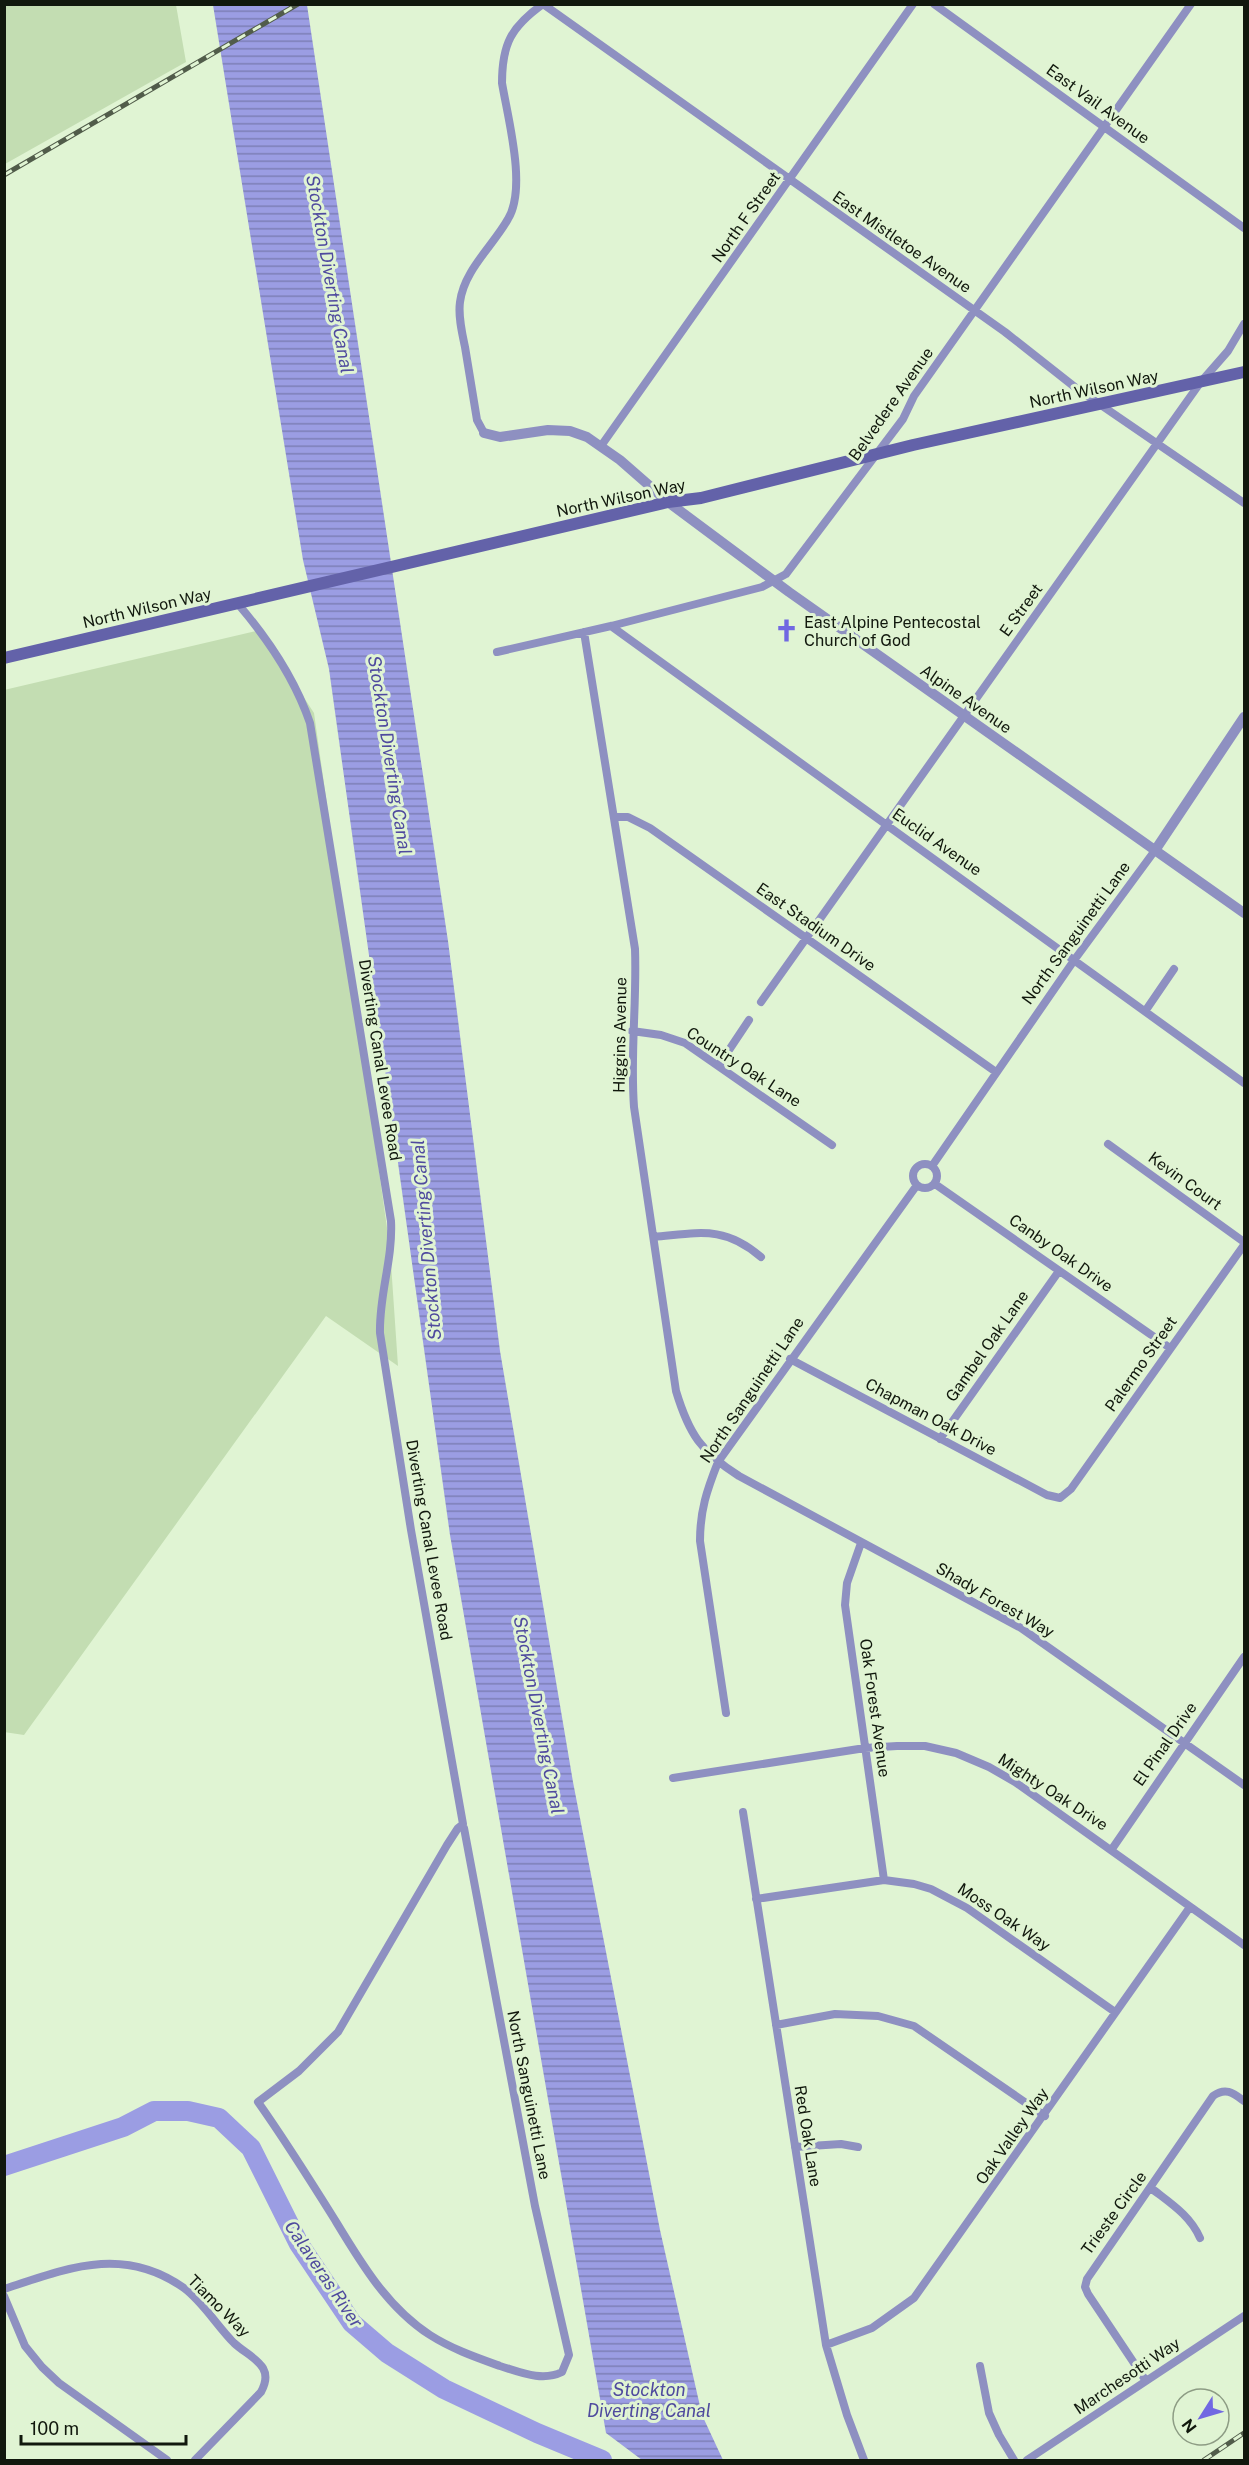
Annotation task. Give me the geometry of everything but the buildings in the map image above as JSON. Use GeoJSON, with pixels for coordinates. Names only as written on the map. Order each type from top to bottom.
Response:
{"type":"FeatureCollection","features":[{"type":"Feature","properties":{"kind":"main road","name":"North Wilson Way"},"geometry":{"type":"LineString","coordinates":[[4,658],[668,502],[701,498],[876,455],[1245,372]]}},
{"type":"Feature","properties":{"kind":"street","name":"East Mistletoe Avenue"},"geometry":{"type":"LineString","coordinates":[[543,4],[1101,405],[1245,503]]}},
{"type":"Feature","properties":{"kind":"street"},"geometry":{"type":"LineString","coordinates":[[484,432],[477,420],[461,326],[460,302],[462,291],[472,270],[509,218],[514,206],[517,186],[502,69],[507,46],[514,31],[524,18],[543,4]]}},
{"type":"Feature","properties":{"kind":"street","name":"North F Street"},"geometry":{"type":"LineString","coordinates":[[601,446],[914,4]]}},
{"type":"Feature","properties":{"kind":"street","name":"East Vail Avenue"},"geometry":{"type":"LineString","coordinates":[[934,4],[1245,228]]}},
{"type":"Feature","properties":{"kind":"street","name":"Belvedere Avenue"},"geometry":{"type":"LineString","coordinates":[[497,651],[611,626],[762,587],[786,574],[903,419],[914,396],[1191,4]]}},
{"type":"Feature","properties":{"kind":"street","name":"E Street"},"geometry":{"type":"LineString","coordinates":[[761,1002],[1200,383],[1228,351],[1245,324]]}},
{"type":"Feature","properties":{"kind":"street","name":"Alpine Avenue"},"geometry":{"type":"LineString","coordinates":[[484,432],[500,437],[548,430],[570,431],[588,437],[668,502],[776,581],[963,716],[1245,913]]}},
{"type":"Feature","properties":{"kind":"street","name":"Diverting Canal Levee Road"},"geometry":{"type":"LineString","coordinates":[[238,604],[263,633],[295,687],[310,723],[391,1221],[390,1254],[379,1311],[380,1333],[411,1530],[462,1825]]}},
{"type":"Feature","properties":{"kind":"street","name":"Euclid Avenue"},"geometry":{"type":"LineString","coordinates":[[611,626],[1245,1083]]}},
{"type":"Feature","properties":{"kind":"street","name":"Higgins Avenue"},"geometry":{"type":"LineString","coordinates":[[584,632],[635,949],[636,986],[631,1068],[634,1107],[676,1391],[689,1429],[700,1446],[718,1462]]}},
{"type":"Feature","properties":{"kind":"street","name":"North Sanguinetti Lane"},"geometry":{"type":"LineString","coordinates":[[932,1166],[1075,959],[1156,849],[1245,717]]}},
{"type":"Feature","properties":{"kind":"street","name":"East Stadium Drive"},"geometry":{"type":"LineString","coordinates":[[614,817],[628,817],[650,828],[996,1072]]}},
{"type":"Feature","properties":{"kind":"street"},"geometry":{"type":"LineString","coordinates":[[1146,1010],[1174,969]]}},
{"type":"Feature","properties":{"kind":"street"},"geometry":{"type":"LineString","coordinates":[[719,1065],[749,1020]]}},
{"type":"Feature","properties":{"kind":"street","name":"Country Oak Lane"},"geometry":{"type":"LineString","coordinates":[[632,1031],[661,1035],[685,1043],[832,1145]]}},
{"type":"Feature","properties":{"kind":"street","name":"Kevin Court"},"geometry":{"type":"LineString","coordinates":[[1108,1144],[1245,1244]]}},
{"type":"Feature","properties":{"kind":"street"},"geometry":{"type":"LineString","coordinates":[[924,1164],[932,1166],[936,1172],[935,1184],[924,1188],[917,1185],[913,1178],[917,1167],[924,1164]]}},
{"type":"Feature","properties":{"kind":"street","name":"Canby Oak Drive"},"geometry":{"type":"LineString","coordinates":[[935,1184],[1170,1348]]}},
{"type":"Feature","properties":{"kind":"street","name":"North Sanguinetti Lane"},"geometry":{"type":"LineString","coordinates":[[726,1713],[700,1541],[700,1517],[705,1494],[718,1462],[917,1185]]}},
{"type":"Feature","properties":{"kind":"street"},"geometry":{"type":"LineString","coordinates":[[654,1237],[715,1233],[747,1245],[761,1257]]}},
{"type":"Feature","properties":{"kind":"street","name":"Palermo Street"},"geometry":{"type":"LineString","coordinates":[[1060,1498],[1071,1489],[1245,1244]]}},
{"type":"Feature","properties":{"kind":"street","name":"Gambel Oak Lane"},"geometry":{"type":"LineString","coordinates":[[940,1439],[1059,1271]]}},
{"type":"Feature","properties":{"kind":"street","name":"Chapman Oak Drive"},"geometry":{"type":"LineString","coordinates":[[790,1359],[1047,1495],[1060,1498]]}},
{"type":"Feature","properties":{"kind":"street","name":"Shady Forest Way"},"geometry":{"type":"LineString","coordinates":[[718,1462],[739,1476],[861,1543],[1021,1628],[1245,1785]]}},
{"type":"Feature","properties":{"kind":"street","name":"Oak Forest Avenue"},"geometry":{"type":"LineString","coordinates":[[861,1543],[847,1582],[846,1605],[884,1880]]}},
{"type":"Feature","properties":{"kind":"street","name":"El Pinal Drive"},"geometry":{"type":"LineString","coordinates":[[1112,1849],[1245,1657]]}},
{"type":"Feature","properties":{"kind":"street","name":"Mighty Oak Drive"},"geometry":{"type":"LineString","coordinates":[[673,1778],[865,1748],[925,1746],[956,1753],[981,1763],[1015,1782],[1245,1945]]}},
{"type":"Feature","properties":{"kind":"street","name":"Red Oak Lane"},"geometry":{"type":"LineString","coordinates":[[742,1812],[826,2345],[847,2415],[864,2460]]}},
{"type":"Feature","properties":{"kind":"street","name":"North Sanguinetti Lane"},"geometry":{"type":"LineString","coordinates":[[462,1825],[535,2206],[569,2355],[562,2372],[555,2376],[542,2377],[468,2355],[447,2346],[414,2323],[366,2270],[258,2102],[299,2071],[338,2032],[447,1845],[462,1825]]}},
{"type":"Feature","properties":{"kind":"street","name":"Moss Oak Way"},"geometry":{"type":"LineString","coordinates":[[756,1899],[884,1880],[914,1884],[953,1899],[1115,2012]]}},
{"type":"Feature","properties":{"kind":"street","name":"Oak Valley Way"},"geometry":{"type":"LineString","coordinates":[[826,2345],[873,2328],[914,2298],[1045,2116],[1190,1907]]}},
{"type":"Feature","properties":{"kind":"street"},"geometry":{"type":"LineString","coordinates":[[776,2025],[835,2014],[878,2016],[914,2026],[1045,2116]]}},
{"type":"Feature","properties":{"kind":"street","name":"Trieste Circle"},"geometry":{"type":"LineString","coordinates":[[1146,2381],[1092,2301],[1085,2287],[1090,2271],[1151,2188],[1213,2096],[1221,2091],[1229,2091],[1245,2101]]}},
{"type":"Feature","properties":{"kind":"street"},"geometry":{"type":"LineString","coordinates":[[795,2147],[841,2144],[858,2147]]}},
{"type":"Feature","properties":{"kind":"street"},"geometry":{"type":"LineString","coordinates":[[1151,2188],[1195,2225],[1200,2238]]}},
{"type":"Feature","properties":{"kind":"street","name":"Tiamo Way"},"geometry":{"type":"LineString","coordinates":[[4,2289],[85,2264],[113,2262],[143,2268],[185,2289],[233,2342],[259,2362],[266,2374],[266,2384],[261,2392],[195,2460]]}},
{"type":"Feature","properties":{"kind":"street"},"geometry":{"type":"LineString","coordinates":[[4,2296],[25,2346],[42,2367],[59,2383],[167,2460]]}},
{"type":"Feature","properties":{"kind":"street","name":"Marchesotti Way"},"geometry":{"type":"LineString","coordinates":[[1026,2460],[1245,2316]]}},
{"type":"Feature","properties":{"kind":"street"},"geometry":{"type":"LineString","coordinates":[[980,2366],[989,2413],[1014,2460]]}},
{"type":"Feature","properties":{"kind":"green space"},"geometry":{"type":"Polygon","coordinates":[[[5,4],[176,5],[186,62],[5,164],[5,4]]]}},
{"type":"Feature","properties":{"kind":"green space"},"geometry":{"type":"Polygon","coordinates":[[[260,630],[314,713],[390,1249],[398,1366],[326,1316],[24,1735],[4,1732],[4,690],[260,630]]]}},
{"type":"Feature","properties":{"kind":"water","name":"Stockton Diverting Canal"},"geometry":{"type":"Polygon","coordinates":[[[213,5],[307,5],[448,941],[500,1351],[573,1782],[660,2230],[702,2415],[723,2460],[642,2460],[606,2433],[450,1535],[329,669],[303,560],[213,5]]]}},
{"type":"Feature","properties":{"kind":"waterway","name":"Calaveras River"},"geometry":{"type":"LineString","coordinates":[[4,2166],[123,2127],[154,2111],[188,2111],[219,2118],[251,2148],[299,2244],[352,2323],[387,2353],[444,2389],[537,2433],[602,2460]]}},
{"type":"Feature","properties":{"kind":"railway"},"geometry":{"type":"LineString","coordinates":[[4,175],[298,4]]}},
{"type":"Feature","properties":{"kind":"railway"},"geometry":{"type":"LineString","coordinates":[[1204,2460],[1244,2433]]}},
{"type":"Feature","properties":{"kind":"place","name":"East Alpine Pentecostal Church of God"},"geometry":{"type":"Point","coordinates":[786,631]}}]}
